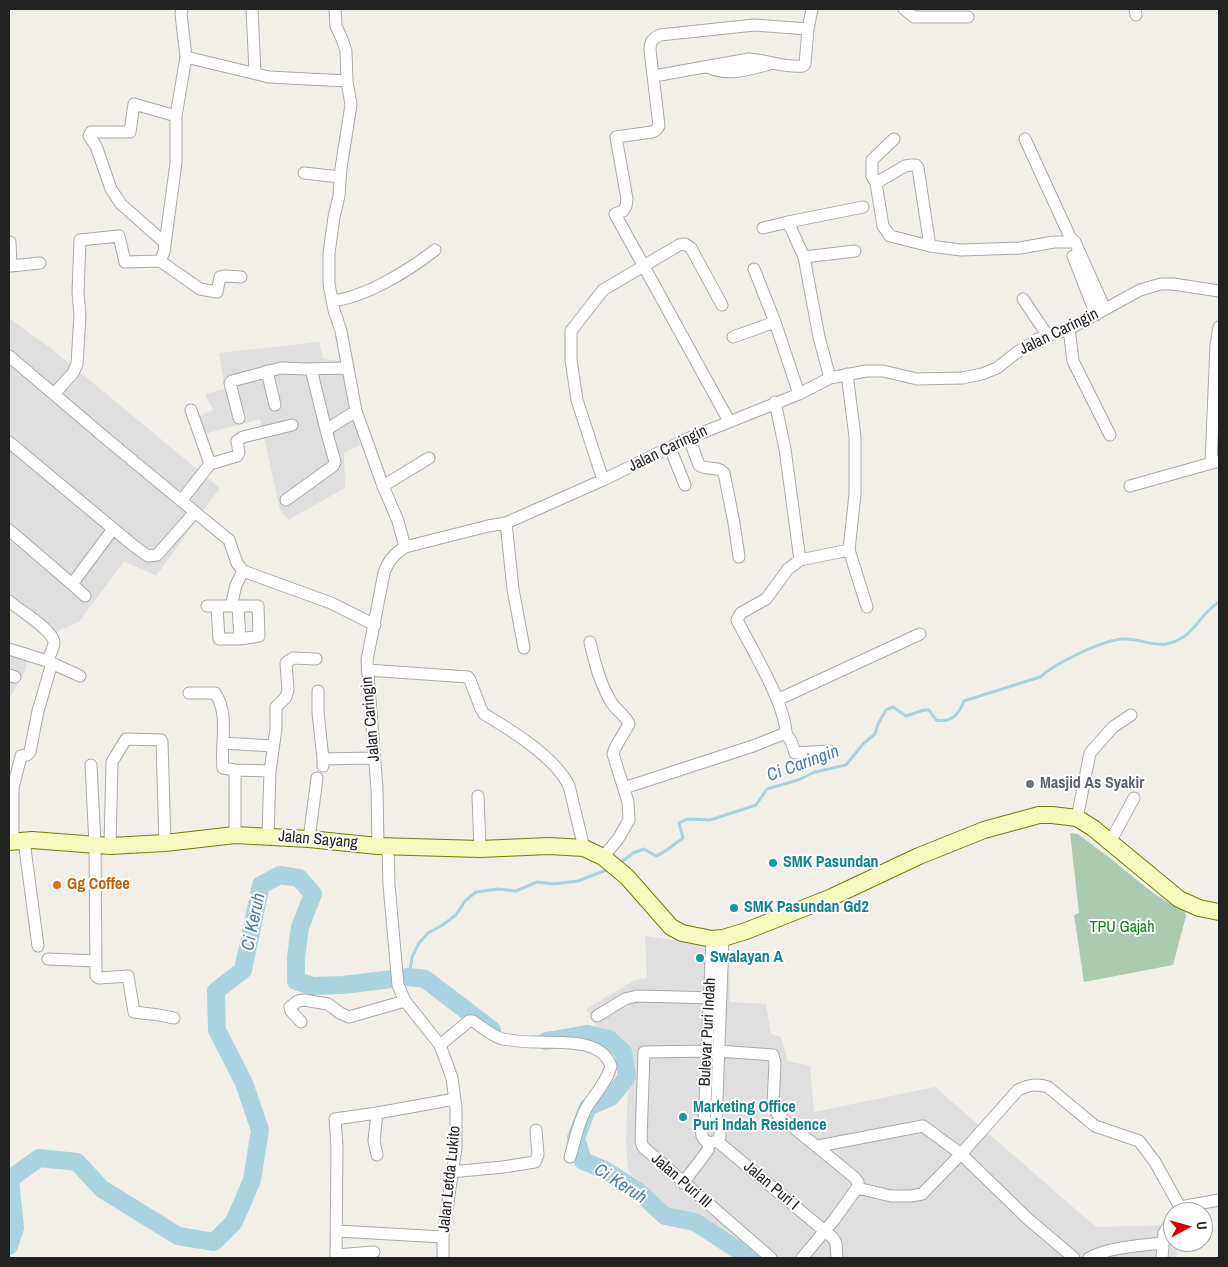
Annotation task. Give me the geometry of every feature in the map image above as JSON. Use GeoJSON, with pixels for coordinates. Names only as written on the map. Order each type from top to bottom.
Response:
{"type":"FeatureCollection","features":[{"type":"Feature","properties":{"kind":"main road"},"geometry":{"type":"LineString","coordinates":[[611,863],[671,927],[682,933],[717,938],[746,931],[984,830],[1039,815],[1052,814],[1077,818],[1093,828],[1178,899],[1199,908],[1219,912]]}},
{"type":"Feature","properties":{"kind":"main road","name":"Jalan Sayang"},"geometry":{"type":"LineString","coordinates":[[15,841],[102,846],[165,843],[235,836],[268,836],[383,846],[584,848],[611,863]]}},
{"type":"Feature","properties":{"kind":"street"},"geometry":{"type":"LineString","coordinates":[[160,261],[165,244],[176,163],[176,116],[186,57],[182,9]]}},
{"type":"Feature","properties":{"kind":"street"},"geometry":{"type":"LineString","coordinates":[[252,9],[255,72]]}},
{"type":"Feature","properties":{"kind":"street"},"geometry":{"type":"LineString","coordinates":[[335,9],[336,26],[346,52],[347,80],[351,105],[339,196],[329,253],[329,284],[341,332],[356,411],[398,521],[405,547]]}},
{"type":"Feature","properties":{"kind":"street"},"geometry":{"type":"LineString","coordinates":[[654,76],[750,59],[772,64],[800,66],[805,64],[812,9]]}},
{"type":"Feature","properties":{"kind":"street"},"geometry":{"type":"LineString","coordinates":[[904,9],[914,17],[968,17]]}},
{"type":"Feature","properties":{"kind":"street"},"geometry":{"type":"LineString","coordinates":[[729,421],[615,214],[623,211],[627,198],[616,137],[652,132],[659,126],[650,45],[652,39],[660,35],[754,25],[808,30]]}},
{"type":"Feature","properties":{"kind":"street"},"geometry":{"type":"LineString","coordinates":[[186,57],[270,76],[347,80]]}},
{"type":"Feature","properties":{"kind":"street"},"geometry":{"type":"LineString","coordinates":[[165,244],[121,204],[110,189],[96,146],[89,136],[91,132],[130,132],[134,104],[176,116]]}},
{"type":"Feature","properties":{"kind":"street"},"geometry":{"type":"LineString","coordinates":[[894,139],[872,160],[872,176],[876,183],[883,226],[890,236],[930,246],[961,250],[1020,248],[1071,240]]}},
{"type":"Feature","properties":{"kind":"street"},"geometry":{"type":"LineString","coordinates":[[1026,139],[1071,240],[1100,312]]}},
{"type":"Feature","properties":{"kind":"street"},"geometry":{"type":"LineString","coordinates":[[876,183],[905,166],[916,165],[930,246]]}},
{"type":"Feature","properties":{"kind":"street"},"geometry":{"type":"LineString","coordinates":[[304,173],[340,178]]}},
{"type":"Feature","properties":{"kind":"street"},"geometry":{"type":"LineString","coordinates":[[762,228],[863,207]]}},
{"type":"Feature","properties":{"kind":"street"},"geometry":{"type":"LineString","coordinates":[[788,222],[804,257],[819,337],[830,378]]}},
{"type":"Feature","properties":{"kind":"street"},"geometry":{"type":"LineString","coordinates":[[54,394],[73,373],[77,364],[80,315],[78,293],[80,240],[119,236],[125,262],[160,261],[200,289],[215,292],[217,291],[220,278],[224,276],[241,277]]}},
{"type":"Feature","properties":{"kind":"street"},"geometry":{"type":"LineString","coordinates":[[10,242],[10,268],[40,263]]}},
{"type":"Feature","properties":{"kind":"street"},"geometry":{"type":"LineString","coordinates":[[603,480],[577,400],[571,360],[571,331],[603,290],[680,245],[685,244],[690,248],[722,306]]}},
{"type":"Feature","properties":{"kind":"street"},"geometry":{"type":"LineString","coordinates":[[332,301],[360,293],[405,272],[435,250]]}},
{"type":"Feature","properties":{"kind":"street"},"geometry":{"type":"LineString","coordinates":[[804,257],[855,250]]}},
{"type":"Feature","properties":{"kind":"street"},"geometry":{"type":"LineString","coordinates":[[754,269],[775,322],[799,394]]}},
{"type":"Feature","properties":{"kind":"street","name":"Jalan Caringin"},"geometry":{"type":"LineString","coordinates":[[383,846],[367,670],[368,653],[387,564],[395,554],[405,547],[506,523],[603,480],[689,438],[799,394],[830,378],[866,371],[883,372],[917,379],[962,378],[982,374],[997,368],[1038,339],[1069,329],[1140,290],[1161,284],[1173,284],[1219,290]]}},
{"type":"Feature","properties":{"kind":"street"},"geometry":{"type":"LineString","coordinates":[[1023,299],[1048,336]]}},
{"type":"Feature","properties":{"kind":"street"},"geometry":{"type":"LineString","coordinates":[[733,337],[775,322]]}},
{"type":"Feature","properties":{"kind":"street"},"geometry":{"type":"LineString","coordinates":[[1130,486],[1215,462],[1219,327]]}},
{"type":"Feature","properties":{"kind":"street"},"geometry":{"type":"LineString","coordinates":[[1069,329],[1072,361],[1110,435]]}},
{"type":"Feature","properties":{"kind":"street"},"geometry":{"type":"LineString","coordinates":[[9,356],[229,540],[237,563],[243,571],[331,603],[375,624]]}},
{"type":"Feature","properties":{"kind":"street"},"geometry":{"type":"LineString","coordinates":[[239,418],[230,383],[232,381],[267,371],[287,368],[348,368]]}},
{"type":"Feature","properties":{"kind":"street"},"geometry":{"type":"LineString","coordinates":[[286,500],[333,466],[334,462],[311,369]]}},
{"type":"Feature","properties":{"kind":"street"},"geometry":{"type":"LineString","coordinates":[[267,371],[275,404]]}},
{"type":"Feature","properties":{"kind":"street"},"geometry":{"type":"LineString","coordinates":[[847,374],[855,437],[855,494],[849,550],[867,607]]}},
{"type":"Feature","properties":{"kind":"street"},"geometry":{"type":"LineString","coordinates":[[775,402],[785,449],[800,560]]}},
{"type":"Feature","properties":{"kind":"street"},"geometry":{"type":"LineString","coordinates":[[191,410],[210,464]]}},
{"type":"Feature","properties":{"kind":"street"},"geometry":{"type":"LineString","coordinates":[[326,430],[356,411]]}},
{"type":"Feature","properties":{"kind":"street"},"geometry":{"type":"LineString","coordinates":[[181,501],[210,464],[237,456],[239,453],[237,440],[292,425]]}},
{"type":"Feature","properties":{"kind":"street"},"geometry":{"type":"LineString","coordinates":[[689,438],[699,465],[705,469],[716,468],[724,474],[739,557]]}},
{"type":"Feature","properties":{"kind":"street"},"geometry":{"type":"LineString","coordinates":[[9,442],[148,556],[157,555],[195,512]]}},
{"type":"Feature","properties":{"kind":"street"},"geometry":{"type":"LineString","coordinates":[[670,448],[685,485]]}},
{"type":"Feature","properties":{"kind":"street"},"geometry":{"type":"LineString","coordinates":[[384,486],[429,458]]}},
{"type":"Feature","properties":{"kind":"street"},"geometry":{"type":"LineString","coordinates":[[506,523],[513,589],[524,648]]}},
{"type":"Feature","properties":{"kind":"street"},"geometry":{"type":"LineString","coordinates":[[72,584],[113,529]]}},
{"type":"Feature","properties":{"kind":"street"},"geometry":{"type":"LineString","coordinates":[[9,530],[85,596]]}},
{"type":"Feature","properties":{"kind":"street"},"geometry":{"type":"LineString","coordinates":[[830,751],[795,753],[786,733],[786,723],[777,700],[737,620],[740,613],[766,599],[788,568],[800,560],[849,550]]}},
{"type":"Feature","properties":{"kind":"street"},"geometry":{"type":"LineString","coordinates":[[240,639],[235,606],[236,585],[243,571]]}},
{"type":"Feature","properties":{"kind":"street"},"geometry":{"type":"LineString","coordinates":[[9,601],[47,630],[53,639],[53,648],[30,752],[27,755],[21,756],[13,788],[15,841],[38,946]]}},
{"type":"Feature","properties":{"kind":"street"},"geometry":{"type":"LineString","coordinates":[[212,606],[235,606],[259,606],[260,635],[240,639],[214,639],[212,606]]}},
{"type":"Feature","properties":{"kind":"street"},"geometry":{"type":"LineString","coordinates":[[777,700],[920,634]]}},
{"type":"Feature","properties":{"kind":"street"},"geometry":{"type":"LineString","coordinates":[[590,642],[598,676],[617,710],[628,720],[629,724],[613,754],[628,802],[628,820],[618,839],[611,863]]}},
{"type":"Feature","properties":{"kind":"street"},"geometry":{"type":"LineString","coordinates":[[9,649],[50,662],[80,676]]}},
{"type":"Feature","properties":{"kind":"street"},"geometry":{"type":"LineString","coordinates":[[268,836],[270,771],[272,746],[276,729],[276,707],[286,697],[288,690],[286,662],[293,658],[316,659]]}},
{"type":"Feature","properties":{"kind":"street"},"geometry":{"type":"LineString","coordinates":[[367,670],[468,677],[484,714],[523,739],[547,759],[566,779],[584,848]]}},
{"type":"Feature","properties":{"kind":"street"},"geometry":{"type":"LineString","coordinates":[[318,691],[323,762],[374,758]]}},
{"type":"Feature","properties":{"kind":"street"},"geometry":{"type":"LineString","coordinates":[[189,693],[215,693],[218,698],[224,714],[223,768],[270,771]]}},
{"type":"Feature","properties":{"kind":"street"},"geometry":{"type":"LineString","coordinates":[[1077,818],[1090,753],[1113,727],[1130,715]]}},
{"type":"Feature","properties":{"kind":"street"},"geometry":{"type":"LineString","coordinates":[[624,788],[753,746],[786,733]]}},
{"type":"Feature","properties":{"kind":"street"},"geometry":{"type":"LineString","coordinates":[[165,843],[162,742],[161,740],[126,739],[112,762],[102,846],[96,976],[99,978],[128,977],[134,1012],[174,1018]]}},
{"type":"Feature","properties":{"kind":"street"},"geometry":{"type":"LineString","coordinates":[[223,744],[272,746]]}},
{"type":"Feature","properties":{"kind":"street"},"geometry":{"type":"LineString","coordinates":[[91,765],[102,846]]}},
{"type":"Feature","properties":{"kind":"street"},"geometry":{"type":"LineString","coordinates":[[234,770],[235,836]]}},
{"type":"Feature","properties":{"kind":"street"},"geometry":{"type":"LineString","coordinates":[[309,839],[317,778]]}},
{"type":"Feature","properties":{"kind":"street"},"geometry":{"type":"LineString","coordinates":[[478,796],[480,848]]}},
{"type":"Feature","properties":{"kind":"street"},"geometry":{"type":"LineString","coordinates":[[1110,842],[1134,798]]}},
{"type":"Feature","properties":{"kind":"street","name":"Jalan Letda Lukito"},"geometry":{"type":"LineString","coordinates":[[383,846],[398,985],[405,1001],[440,1045],[452,1078],[455,1098],[456,1147],[443,1237],[443,1258]]}},
{"type":"Feature","properties":{"kind":"street","name":"Bulevar Puri Indah"},"geometry":{"type":"LineString","coordinates":[[704,1126],[712,1051],[717,938]]}},
{"type":"Feature","properties":{"kind":"street"},"geometry":{"type":"LineString","coordinates":[[48,959],[96,961]]}},
{"type":"Feature","properties":{"kind":"street"},"geometry":{"type":"LineString","coordinates":[[597,1016],[625,999],[637,996],[715,998]]}},
{"type":"Feature","properties":{"kind":"street"},"geometry":{"type":"LineString","coordinates":[[301,1022],[291,1011],[290,1007],[298,1001],[304,1000],[328,1004],[349,1017],[405,1001]]}},
{"type":"Feature","properties":{"kind":"street"},"geometry":{"type":"LineString","coordinates":[[440,1045],[469,1021],[473,1021],[500,1039],[581,1043],[605,1057],[611,1066],[605,1080],[586,1109],[570,1157]]}},
{"type":"Feature","properties":{"kind":"street","name":"Jalan Puri III"},"geometry":{"type":"LineString","coordinates":[[712,1051],[646,1051],[643,1053],[641,1141],[643,1147],[771,1258]]}},
{"type":"Feature","properties":{"kind":"street"},"geometry":{"type":"LineString","coordinates":[[712,1051],[773,1055],[775,1063],[773,1105],[778,1115],[818,1146],[858,1182],[857,1188],[826,1231],[802,1258]]}},
{"type":"Feature","properties":{"kind":"street","name":"Bulevar Puri Indah"},"geometry":{"type":"LineString","coordinates":[[712,1051],[716,1124]]}},
{"type":"Feature","properties":{"kind":"street"},"geometry":{"type":"LineString","coordinates":[[857,1188],[891,1196],[917,1196],[922,1194],[961,1154],[1018,1090],[1034,1084],[1048,1087],[1095,1126],[1139,1141],[1155,1162],[1174,1202]]}},
{"type":"Feature","properties":{"kind":"street"},"geometry":{"type":"LineString","coordinates":[[374,1252],[336,1256],[337,1146],[335,1119],[455,1098]]}},
{"type":"Feature","properties":{"kind":"street"},"geometry":{"type":"LineString","coordinates":[[377,1113],[374,1141],[377,1155]]}},
{"type":"Feature","properties":{"kind":"street"},"geometry":{"type":"LineString","coordinates":[[683,1183],[721,1132],[716,1124],[710,1123],[704,1126],[701,1134],[702,1138],[713,1142]]}},
{"type":"Feature","properties":{"kind":"street"},"geometry":{"type":"LineString","coordinates":[[818,1146],[923,1126],[961,1154],[1028,1219],[1074,1258]]}},
{"type":"Feature","properties":{"kind":"street"},"geometry":{"type":"LineString","coordinates":[[451,1172],[535,1162],[538,1155],[536,1130]]}},
{"type":"Feature","properties":{"kind":"street","name":"Jalan Puri I"},"geometry":{"type":"LineString","coordinates":[[713,1142],[826,1231]]}},
{"type":"Feature","properties":{"kind":"street"},"geometry":{"type":"LineString","coordinates":[[826,1231],[835,1240],[837,1258]]}},
{"type":"Feature","properties":{"kind":"street"},"geometry":{"type":"LineString","coordinates":[[336,1232],[443,1237]]}},
{"type":"Feature","properties":{"kind":"street"},"geometry":{"type":"LineString","coordinates":[[1162,1258],[1163,1238]]}},
{"type":"Feature","properties":{"kind":"street"},"geometry":{"type":"LineString","coordinates":[[1089,1258],[1107,1251],[1162,1242]]}},
{"type":"Feature","properties":{"kind":"shaded area"},"geometry":{"type":"Polygon","coordinates":[[[9,318],[52,349],[220,488],[156,576],[124,561],[79,622],[44,637],[9,609],[9,318]]]}},
{"type":"Feature","properties":{"kind":"shaded area"},"geometry":{"type":"Polygon","coordinates":[[[319,342],[323,359],[341,361],[360,445],[344,453],[345,488],[288,520],[280,510],[260,419],[204,434],[200,416],[213,410],[205,394],[225,389],[219,353],[319,342]]]}},
{"type":"Feature","properties":{"kind":"shaded area"},"geometry":{"type":"Polygon","coordinates":[[[9,644],[31,652],[24,673],[9,699],[9,644]]]}},
{"type":"Feature","properties":{"kind":"shaded area"},"geometry":{"type":"Polygon","coordinates":[[[645,936],[729,948],[730,1002],[766,1004],[771,1034],[781,1037],[788,1061],[810,1066],[814,1112],[935,1087],[1096,1227],[1163,1225],[1163,1252],[1177,1252],[1176,1258],[757,1258],[694,1214],[671,1209],[628,1171],[626,1141],[628,1089],[632,1076],[628,1048],[616,1035],[601,1033],[586,1009],[635,980],[647,978],[645,936]]]}},
{"type":"Feature","properties":{"kind":"green space","name":"TPU Gajah"},"geometry":{"type":"Polygon","coordinates":[[[1070,833],[1078,834],[1151,891],[1184,910],[1186,916],[1173,965],[1084,982],[1074,915],[1079,913],[1070,833]]]}},
{"type":"Feature","properties":{"kind":"waterway","name":"Ci Caringin"},"geometry":{"type":"LineString","coordinates":[[619,864],[633,853],[644,849],[656,856],[667,850],[683,838],[679,823],[687,819],[710,820],[756,805],[767,789],[798,780],[815,772],[846,765],[863,744],[875,734],[886,710],[893,707],[906,716],[929,710],[936,720],[951,719],[960,710],[964,701],[1040,677],[1068,659],[1103,643],[1123,639],[1161,644],[1175,641],[1190,632],[1206,613],[1219,602]]}},
{"type":"Feature","properties":{"kind":"waterway","name":"Ci Caringin"},"geometry":{"type":"LineString","coordinates":[[409,977],[412,957],[419,943],[428,933],[456,915],[465,901],[476,892],[498,889],[516,891],[537,882],[553,884],[578,881],[609,869]]}},
{"type":"Feature","properties":{"kind":"waterway","name":"Ci Keruh"},"geometry":{"type":"LineString","coordinates":[[9,1246],[15,1228],[10,1179],[39,1158],[77,1162],[102,1189],[178,1236],[214,1242],[234,1222],[252,1180],[260,1130],[244,1083],[217,1030],[216,991],[243,970],[261,885],[280,875],[299,878],[313,894],[300,927],[296,957],[296,981],[313,986],[343,985],[409,977],[425,979],[492,1030]]}},
{"type":"Feature","properties":{"kind":"waterway","name":"Ci Keruh"},"geometry":{"type":"LineString","coordinates":[[546,1041],[587,1034],[609,1039],[623,1052],[627,1077],[611,1097],[588,1107],[576,1138],[583,1161],[605,1170],[638,1191],[665,1216],[695,1222],[750,1258]]}},
{"type":"Feature","properties":{"kind":"place","name":"Masjid As Syakir"},"geometry":{"type":"Point","coordinates":[1030,784]}},
{"type":"Feature","properties":{"kind":"place","name":"SMK Pasundan"},"geometry":{"type":"Point","coordinates":[773,863]}},
{"type":"Feature","properties":{"kind":"place","name":"Gg Coffee"},"geometry":{"type":"Point","coordinates":[57,885]}},
{"type":"Feature","properties":{"kind":"place","name":"SMK Pasundan Gd2"},"geometry":{"type":"Point","coordinates":[734,908]}},
{"type":"Feature","properties":{"kind":"place","name":"Swalayan A"},"geometry":{"type":"Point","coordinates":[700,958]}},
{"type":"Feature","properties":{"kind":"place","name":"Marketing Office Puri Indah Residence"},"geometry":{"type":"Point","coordinates":[683,1117]}}]}
